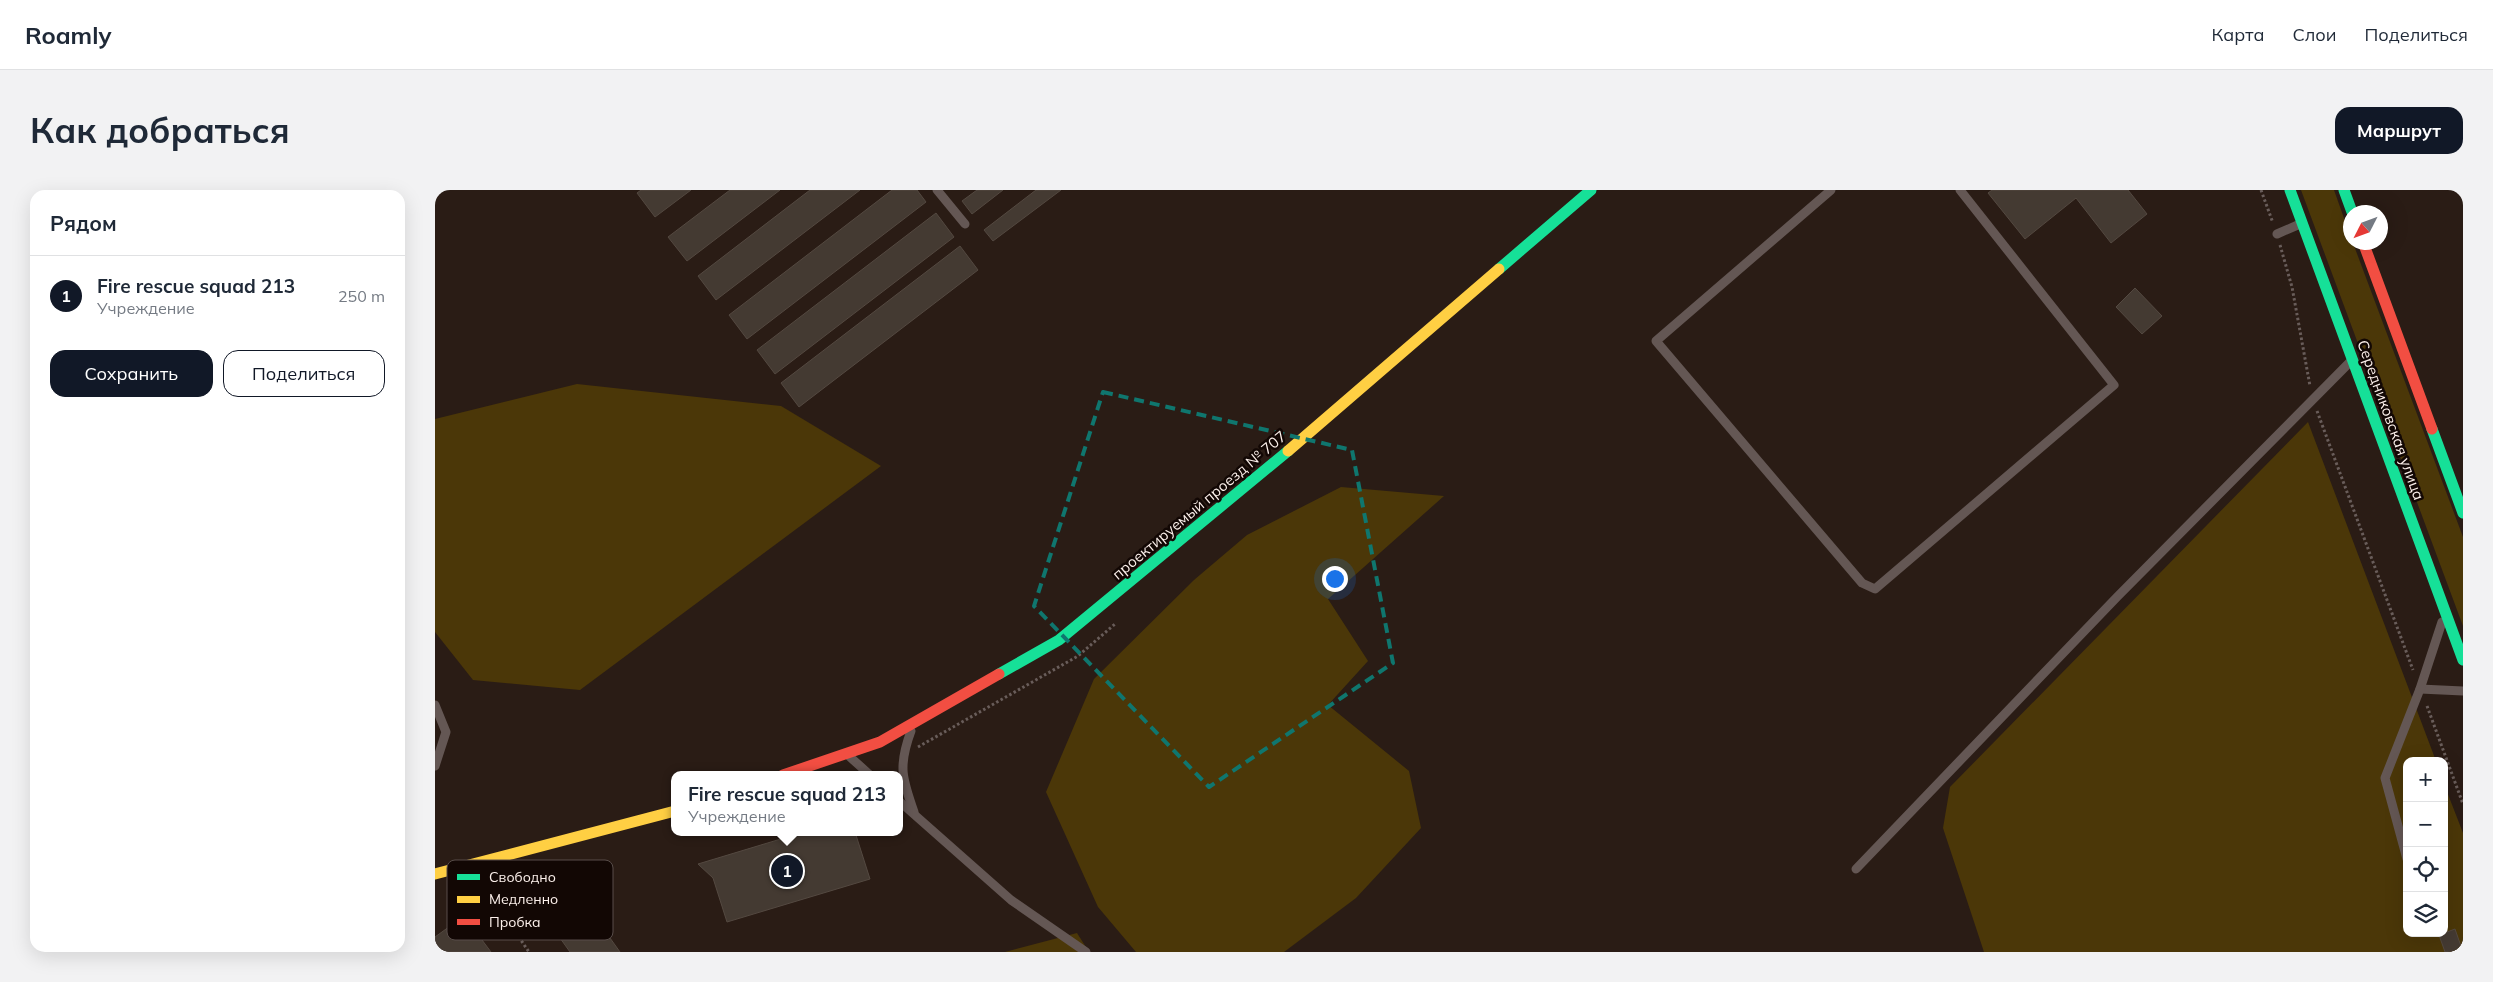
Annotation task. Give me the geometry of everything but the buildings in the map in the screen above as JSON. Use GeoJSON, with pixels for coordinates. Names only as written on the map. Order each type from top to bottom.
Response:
{"type":"FeatureCollection","features":[{"type":"Feature","properties":{"kind":"street","name":"проектируемый проезд № 707"},"geometry":{"type":"LineString","coordinates":[[795,771],[881,742],[1059,640],[1228,502],[1591,190]]}},
{"type":"Feature","properties":{"kind":"street","name":"Середниковская улица"},"geometry":{"type":"LineString","coordinates":[[2290,190],[2463,660]]}},
{"type":"Feature","properties":{"kind":"street"},"geometry":{"type":"LineString","coordinates":[[2344,190],[2349,205]]}},
{"type":"Feature","properties":{"kind":"street"},"geometry":{"type":"LineString","coordinates":[[2366,250],[2463,513]]}},
{"type":"Feature","properties":{"kind":"street"},"geometry":{"type":"LineString","coordinates":[[488,860],[671,812]]}},
{"type":"Feature","properties":{"kind":"lane"},"geometry":{"type":"LineString","coordinates":[[937,190],[965,224]]}},
{"type":"Feature","properties":{"kind":"lane"},"geometry":{"type":"LineString","coordinates":[[1831,190],[1656,342],[1862,583],[1875,588],[2114,385],[1960,190]]}},
{"type":"Feature","properties":{"kind":"lane"},"geometry":{"type":"LineString","coordinates":[[2277,234],[2302,223]]}},
{"type":"Feature","properties":{"kind":"lane"},"geometry":{"type":"LineString","coordinates":[[1856,869],[2110,604],[2353,359]]}},
{"type":"Feature","properties":{"kind":"lane"},"geometry":{"type":"LineString","coordinates":[[2404,847],[2385,778],[2420,689],[2446,613]]}},
{"type":"Feature","properties":{"kind":"lane"},"geometry":{"type":"LineString","coordinates":[[2420,689],[2463,691]]}},
{"type":"Feature","properties":{"kind":"lane"},"geometry":{"type":"LineString","coordinates":[[435,705],[446,732],[435,766]]}},
{"type":"Feature","properties":{"kind":"lane"},"geometry":{"type":"LineString","coordinates":[[914,723],[902,756],[904,783],[915,815]]}},
{"type":"Feature","properties":{"kind":"lane"},"geometry":{"type":"LineString","coordinates":[[847,754],[866,771]]}},
{"type":"Feature","properties":{"kind":"lane"},"geometry":{"type":"LineString","coordinates":[[903,804],[1011,900],[1086,952]]}},
{"type":"Feature","properties":{"kind":"path"},"geometry":{"type":"LineString","coordinates":[[2261,190],[2277,234],[2292,287],[2313,399],[2463,804]]}},
{"type":"Feature","properties":{"kind":"path"},"geometry":{"type":"LineString","coordinates":[[521,940],[529,952]]}},
{"type":"Feature","properties":{"kind":"highlighted area"},"geometry":{"type":"Polygon","coordinates":[[[1103,392],[1352,450],[1393,663],[1209,787],[1034,606],[1103,392]]]}},
{"type":"Feature","properties":{"kind":"shaded area"},"geometry":{"type":"Polygon","coordinates":[[[2301,190],[2334,190],[2343,215],[2343,250],[2356,250],[2463,537],[2463,626],[2301,190]]]}},
{"type":"Feature","properties":{"kind":"shaded area"},"geometry":{"type":"Polygon","coordinates":[[[577,384],[781,406],[881,466],[580,690],[473,680],[435,632],[435,419],[577,384]]]}},
{"type":"Feature","properties":{"kind":"shaded area"},"geometry":{"type":"Polygon","coordinates":[[[2308,422],[2434,757],[2403,757],[2403,937],[2448,937],[2448,794],[2463,833],[2463,952],[1984,952],[1943,828],[1950,787],[2308,422]]]}},
{"type":"Feature","properties":{"kind":"shaded area"},"geometry":{"type":"Polygon","coordinates":[[[1341,487],[1444,496],[1328,599],[1368,661],[1328,705],[1409,771],[1421,828],[1356,898],[1284,952],[1136,952],[1098,907],[1046,792],[1094,679],[1194,580],[1247,535],[1341,487]]]}},
{"type":"Feature","properties":{"kind":"shaded area"},"geometry":{"type":"Polygon","coordinates":[[[1077,933],[1089,952],[1005,952],[1077,933]]]}},
{"type":"Feature","properties":{"kind":"traffic: fast"},"geometry":{"type":"LineString","coordinates":[[1499,269],[1591,190]]}},
{"type":"Feature","properties":{"kind":"traffic: fast"},"geometry":{"type":"LineString","coordinates":[[2290,190],[2463,660]]}},
{"type":"Feature","properties":{"kind":"traffic: fast"},"geometry":{"type":"LineString","coordinates":[[2344,190],[2349,205]]}},
{"type":"Feature","properties":{"kind":"traffic: fast"},"geometry":{"type":"LineString","coordinates":[[2432,429],[2463,513]]}},
{"type":"Feature","properties":{"kind":"traffic: fast"},"geometry":{"type":"LineString","coordinates":[[999,674],[1059,640],[1288,451]]}},
{"type":"Feature","properties":{"kind":"traffic: slow"},"geometry":{"type":"LineString","coordinates":[[1288,451],[1499,269]]}},
{"type":"Feature","properties":{"kind":"traffic: slow"},"geometry":{"type":"LineString","coordinates":[[488,860],[671,812]]}},
{"type":"Feature","properties":{"kind":"traffic: slow"},"geometry":{"type":"LineString","coordinates":[[435,874],[447,871]]}},
{"type":"Feature","properties":{"kind":"traffic: jam"},"geometry":{"type":"LineString","coordinates":[[2366,250],[2432,429]]}},
{"type":"Feature","properties":{"kind":"traffic: jam"},"geometry":{"type":"LineString","coordinates":[[795,771],[880,742],[999,674]]}},
{"type":"Feature","properties":{"kind":"place","name":"Fire rescue squad 213"},"geometry":{"type":"Point","coordinates":[787,871]}}]}
